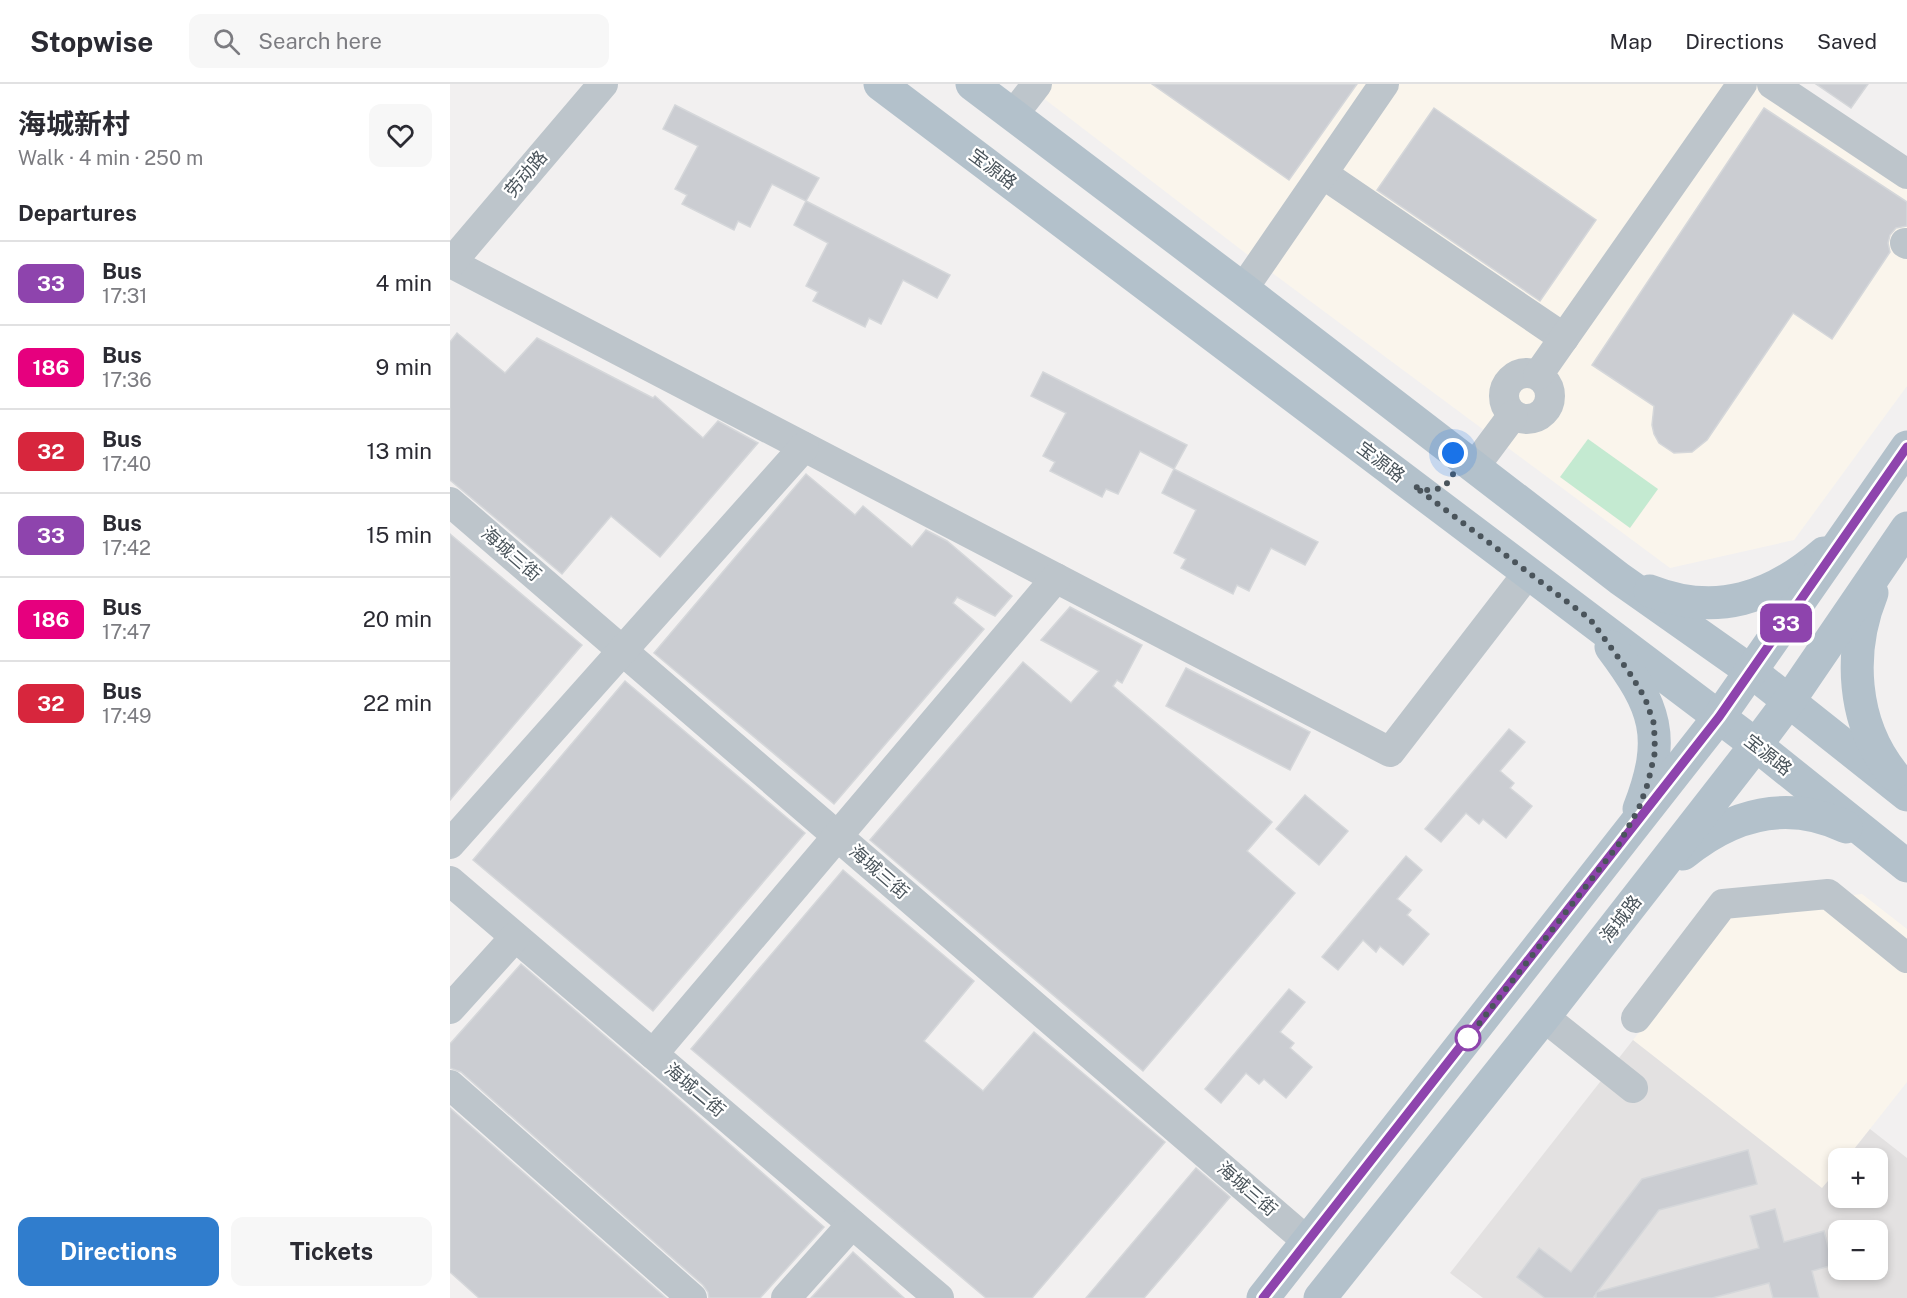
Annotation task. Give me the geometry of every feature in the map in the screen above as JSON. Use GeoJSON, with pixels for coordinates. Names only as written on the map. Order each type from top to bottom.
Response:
{"type":"FeatureCollection","features":[{"type":"Feature","properties":{"kind":"main road","name":"宝源路"},"geometry":{"type":"LineString","coordinates":[[880,84],[1756,745],[1907,866]]}},
{"type":"Feature","properties":{"kind":"main road"},"geometry":{"type":"LineString","coordinates":[[972,84],[1476,466],[1620,579],[1752,672],[1907,793]]}},
{"type":"Feature","properties":{"kind":"main road"},"geometry":{"type":"LineString","coordinates":[[1414,486],[1421,490],[1439,489],[1452,478],[1456,469],[1456,460],[1448,445]]}},
{"type":"Feature","properties":{"kind":"main road"},"geometry":{"type":"LineString","coordinates":[[1263,1298],[1719,717],[1907,447]]}},
{"type":"Feature","properties":{"kind":"main road","name":"海城路"},"geometry":{"type":"LineString","coordinates":[[1320,1298],[1544,1017],[1756,745],[1789,701],[1907,528]]}},
{"type":"Feature","properties":{"kind":"main road"},"geometry":{"type":"LineString","coordinates":[[1620,579],[1668,598],[1704,604],[1733,602],[1760,594],[1808,567],[1848,532]]}},
{"type":"Feature","properties":{"kind":"main road"},"geometry":{"type":"LineString","coordinates":[[1886,559],[1869,600],[1862,630],[1857,665],[1859,700],[1872,740],[1885,765],[1907,793]]}},
{"type":"Feature","properties":{"kind":"main road"},"geometry":{"type":"LineString","coordinates":[[1590,619],[1645,698],[1654,724],[1655,752],[1648,783],[1639,808],[1619,844]]}},
{"type":"Feature","properties":{"kind":"main road"},"geometry":{"type":"LineString","coordinates":[[1651,880],[1699,841],[1725,826],[1777,812],[1804,813],[1831,820],[1877,842]]}},
{"type":"Feature","properties":{"kind":"street","name":"劳动路"},"geometry":{"type":"LineString","coordinates":[[451,263],[603,84]]}},
{"type":"Feature","properties":{"kind":"street"},"geometry":{"type":"LineString","coordinates":[[1013,115],[1037,84]]}},
{"type":"Feature","properties":{"kind":"street"},"geometry":{"type":"LineString","coordinates":[[1243,289],[1384,84]]}},
{"type":"Feature","properties":{"kind":"street"},"geometry":{"type":"LineString","coordinates":[[1476,466],[1513,415],[1528,419],[1535,418],[1547,408],[1550,401],[1548,386],[1538,375],[1742,84]]}},
{"type":"Feature","properties":{"kind":"street"},"geometry":{"type":"LineString","coordinates":[[1777,85],[1907,174]]}},
{"type":"Feature","properties":{"kind":"street"},"geometry":{"type":"LineString","coordinates":[[1323,174],[1564,338]]}},
{"type":"Feature","properties":{"kind":"street"},"geometry":{"type":"LineString","coordinates":[[451,263],[1390,752],[1528,573]]}},
{"type":"Feature","properties":{"kind":"street"},"geometry":{"type":"LineString","coordinates":[[450,844],[804,447]]}},
{"type":"Feature","properties":{"kind":"street","name":"海城三街"},"geometry":{"type":"LineString","coordinates":[[450,502],[1308,1242]]}},
{"type":"Feature","properties":{"kind":"street"},"geometry":{"type":"LineString","coordinates":[[653,1054],[1056,578]]}},
{"type":"Feature","properties":{"kind":"street","name":"海城二街"},"geometry":{"type":"LineString","coordinates":[[450,881],[939,1298]]}},
{"type":"Feature","properties":{"kind":"street"},"geometry":{"type":"LineString","coordinates":[[1636,1018],[1723,904],[1828,894],[1907,958]]}},
{"type":"Feature","properties":{"kind":"street"},"geometry":{"type":"LineString","coordinates":[[450,1009],[515,936]]}},
{"type":"Feature","properties":{"kind":"street"},"geometry":{"type":"LineString","coordinates":[[1544,1017],[1633,1088]]}},
{"type":"Feature","properties":{"kind":"street"},"geometry":{"type":"LineString","coordinates":[[450,1085],[692,1298]]}},
{"type":"Feature","properties":{"kind":"street"},"geometry":{"type":"LineString","coordinates":[[786,1298],[852,1224]]}},
{"type":"Feature","properties":{"kind":"shaded area"},"geometry":{"type":"Polygon","coordinates":[[[1025,84],[1772,84],[1907,174],[1907,386],[1794,540],[1670,568],[1248,255],[1025,84]]]}},
{"type":"Feature","properties":{"kind":"shaded area"},"geometry":{"type":"Polygon","coordinates":[[[1862,894],[1907,929],[1907,1082],[1855,1148],[1828,1148],[1828,1182],[1822,1189],[1633,1040],[1737,909],[1862,894]]]}},
{"type":"Feature","properties":{"kind":"shaded area"},"geometry":{"type":"Polygon","coordinates":[[[1633,1040],[1822,1188],[1828,1181],[1828,1208],[1888,1208],[1888,1148],[1855,1148],[1870,1129],[1907,1158],[1907,1298],[1483,1298],[1450,1273],[1633,1040]]]}},
{"type":"Feature","properties":{"kind":"green space"},"geometry":{"type":"Polygon","coordinates":[[[1588,439],[1658,489],[1630,528],[1560,477],[1588,439]]]}},
{"type":"Feature","properties":{"kind":"building"},"geometry":{"type":"Polygon","coordinates":[[[1152,84],[1357,84],[1289,180],[1152,84]]]}},
{"type":"Feature","properties":{"kind":"building"},"geometry":{"type":"Polygon","coordinates":[[[1816,84],[1868,84],[1851,108],[1816,84]]]}},
{"type":"Feature","properties":{"kind":"building"},"geometry":{"type":"Polygon","coordinates":[[[675,105],[819,178],[806,201],[772,184],[750,227],[738,221],[734,230],[682,204],[687,195],[675,189],[698,146],[663,129],[675,105]]]}},
{"type":"Feature","properties":{"kind":"building"},"geometry":{"type":"Polygon","coordinates":[[[1434,108],[1596,220],[1540,301],[1377,190],[1434,108]]]}},
{"type":"Feature","properties":{"kind":"building"},"geometry":{"type":"Polygon","coordinates":[[[1764,108],[1907,202],[1907,226],[1896,228],[1890,235],[1888,243],[1890,252],[1832,339],[1793,313],[1707,440],[1692,452],[1674,453],[1659,443],[1654,434],[1652,425],[1654,406],[1592,365],[1764,108]]]}},
{"type":"Feature","properties":{"kind":"building"},"geometry":{"type":"Polygon","coordinates":[[[806,201],[950,275],[937,298],[903,280],[881,324],[869,318],[865,327],[813,301],[818,292],[806,286],[828,243],[794,225],[806,201]]]}},
{"type":"Feature","properties":{"kind":"building"},"geometry":{"type":"Polygon","coordinates":[[[457,333],[505,373],[537,338],[653,398],[655,396],[703,438],[718,421],[758,443],[660,557],[611,516],[562,574],[450,480],[450,342],[457,333]]]}},
{"type":"Feature","properties":{"kind":"building"},"geometry":{"type":"Polygon","coordinates":[[[1043,372],[1187,445],[1174,469],[1140,451],[1118,494],[1106,489],[1102,497],[1050,471],[1055,462],[1043,456],[1066,413],[1031,396],[1043,372]]]}},
{"type":"Feature","properties":{"kind":"building"},"geometry":{"type":"Polygon","coordinates":[[[1174,469],[1318,542],[1305,565],[1271,548],[1249,591],[1237,585],[1233,594],[1181,568],[1186,559],[1174,553],[1196,510],[1162,493],[1174,469]]]}},
{"type":"Feature","properties":{"kind":"building"},"geometry":{"type":"Polygon","coordinates":[[[806,474],[855,515],[863,506],[912,547],[926,530],[947,541],[1012,596],[995,616],[957,597],[953,603],[984,629],[834,804],[654,653],[806,474]]]}},
{"type":"Feature","properties":{"kind":"building"},"geometry":{"type":"Polygon","coordinates":[[[450,534],[582,645],[450,800],[450,534]]]}},
{"type":"Feature","properties":{"kind":"building"},"geometry":{"type":"Polygon","coordinates":[[[1070,607],[1142,645],[1122,683],[1117,680],[1113,686],[1272,822],[1247,851],[1295,893],[1143,1071],[870,840],[1023,662],[1071,703],[1099,671],[1041,640],[1070,607]]]}},
{"type":"Feature","properties":{"kind":"building"},"geometry":{"type":"Polygon","coordinates":[[[1186,668],[1310,732],[1290,770],[1166,706],[1186,668]]]}},
{"type":"Feature","properties":{"kind":"building"},"geometry":{"type":"Polygon","coordinates":[[[625,681],[805,833],[653,1011],[473,860],[625,681]]]}},
{"type":"Feature","properties":{"kind":"building"},"geometry":{"type":"Polygon","coordinates":[[[1509,729],[1525,742],[1500,771],[1514,783],[1510,788],[1532,806],[1506,838],[1483,819],[1479,824],[1466,813],[1441,842],[1425,829],[1509,729]]]}},
{"type":"Feature","properties":{"kind":"building"},"geometry":{"type":"Polygon","coordinates":[[[1305,795],[1348,831],[1319,865],[1276,829],[1305,795]]]}},
{"type":"Feature","properties":{"kind":"building"},"geometry":{"type":"Polygon","coordinates":[[[1406,856],[1422,870],[1397,899],[1411,910],[1407,915],[1429,934],[1403,965],[1380,946],[1376,952],[1363,940],[1338,970],[1322,957],[1406,856]]]}},
{"type":"Feature","properties":{"kind":"building"},"geometry":{"type":"Polygon","coordinates":[[[843,870],[974,981],[924,1041],[983,1091],[1034,1032],[1165,1142],[1032,1298],[986,1298],[691,1049],[843,870]]]}},
{"type":"Feature","properties":{"kind":"building"},"geometry":{"type":"Polygon","coordinates":[[[521,964],[824,1227],[760,1298],[709,1298],[703,1285],[461,1072],[450,1068],[450,1044],[521,964]]]}},
{"type":"Feature","properties":{"kind":"building"},"geometry":{"type":"Polygon","coordinates":[[[1289,989],[1305,1002],[1280,1032],[1294,1043],[1290,1048],[1312,1067],[1286,1098],[1264,1079],[1259,1084],[1246,1073],[1221,1103],[1205,1089],[1289,989]]]}},
{"type":"Feature","properties":{"kind":"building"},"geometry":{"type":"Polygon","coordinates":[[[450,1108],[666,1298],[479,1298],[450,1272],[450,1108]]]}},
{"type":"Feature","properties":{"kind":"building"},"geometry":{"type":"Polygon","coordinates":[[[1748,1150],[1757,1184],[1659,1210],[1597,1292],[1759,1248],[1750,1216],[1775,1209],[1784,1242],[1824,1231],[1828,1246],[1828,1266],[1812,1271],[1819,1298],[1773,1298],[1769,1283],[1712,1298],[1596,1298],[1596,1294],[1593,1298],[1545,1298],[1517,1277],[1539,1248],[1571,1272],[1642,1179],[1748,1150]]]}},
{"type":"Feature","properties":{"kind":"building"},"geometry":{"type":"Polygon","coordinates":[[[1196,1168],[1230,1197],[1144,1298],[1086,1298],[1196,1168]]]}},
{"type":"Feature","properties":{"kind":"building"},"geometry":{"type":"Polygon","coordinates":[[[853,1252],[904,1298],[811,1298],[853,1252]]]}},
{"type":"Feature","properties":{"kind":"bus line","name":"33"},"geometry":{"type":"LineString","coordinates":[[1263,1298],[1719,717],[1907,447]]}},
{"type":"Feature","properties":{"kind":"route"},"geometry":{"type":"LineString","coordinates":[[1453,453],[1456,469],[1446,485],[1430,491],[1414,486],[1590,619],[1645,698],[1654,724],[1655,752],[1639,808],[1619,844],[1464,1043],[1468,1038]]}}]}
